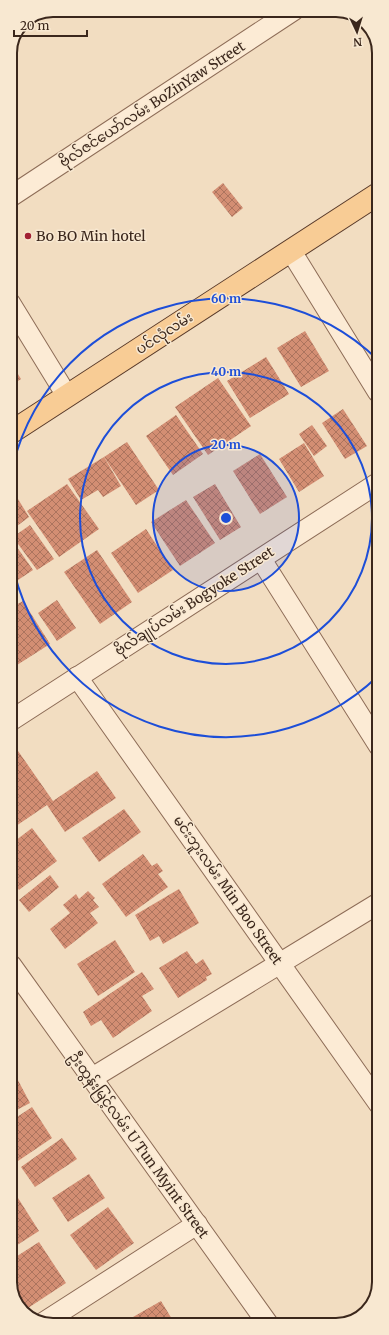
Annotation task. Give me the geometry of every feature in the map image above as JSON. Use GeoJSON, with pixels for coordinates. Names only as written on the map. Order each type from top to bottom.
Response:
{"type":"FeatureCollection","features":[{"type":"Feature","properties":{"kind":"main road","name":"ပင်လုံလမ်း"},"geometry":{"type":"LineString","coordinates":[[17,428],[372,198]]}},
{"type":"Feature","properties":{"kind":"street","name":"ဗိုလ်ဇင်ယော်လမ်း BoZinYaw Street"},"geometry":{"type":"LineString","coordinates":[[17,192],[283,17]]}},
{"type":"Feature","properties":{"kind":"street"},"geometry":{"type":"LineString","coordinates":[[291,251],[372,382]]}},
{"type":"Feature","properties":{"kind":"street"},"geometry":{"type":"LineString","coordinates":[[17,314],[67,396]]}},
{"type":"Feature","properties":{"kind":"street","name":"ဗိုလ်ချုပ်လမ်း Bogyoke Street"},"geometry":{"type":"LineString","coordinates":[[17,716],[372,487]]}},
{"type":"Feature","properties":{"kind":"street"},"geometry":{"type":"LineString","coordinates":[[261,559],[372,735]]}},
{"type":"Feature","properties":{"kind":"street","name":"မင်းဘူးလမ်း Min Boo Street"},"geometry":{"type":"LineString","coordinates":[[77,677],[372,1094]]}},
{"type":"Feature","properties":{"kind":"street"},"geometry":{"type":"LineString","coordinates":[[92,1078],[372,908]]}},
{"type":"Feature","properties":{"kind":"street","name":"ဦးထွန်းမြင့်လမ်း U Tun Myint Street"},"geometry":{"type":"LineString","coordinates":[[17,973],[264,1318]]}},
{"type":"Feature","properties":{"kind":"street"},"geometry":{"type":"LineString","coordinates":[[51,1318],[197,1224]]}},
{"type":"Feature","properties":{"kind":"building"},"geometry":{"type":"Polygon","coordinates":[[[223,183],[243,208],[232,217],[212,192],[223,183]]]}},
{"type":"Feature","properties":{"kind":"building"},"geometry":{"type":"Polygon","coordinates":[[[305,331],[329,371],[301,387],[277,348],[305,331]]]}},
{"type":"Feature","properties":{"kind":"building"},"geometry":{"type":"Polygon","coordinates":[[[266,357],[289,394],[250,418],[227,381],[266,357]]]}},
{"type":"Feature","properties":{"kind":"building"},"geometry":{"type":"Polygon","coordinates":[[[17,372],[21,379],[17,382],[17,372]]]}},
{"type":"Feature","properties":{"kind":"building"},"geometry":{"type":"Polygon","coordinates":[[[218,378],[251,426],[208,455],[175,407],[218,378]]]}},
{"type":"Feature","properties":{"kind":"building"},"geometry":{"type":"Polygon","coordinates":[[[343,409],[367,446],[345,459],[322,423],[343,409]]]}},
{"type":"Feature","properties":{"kind":"building"},"geometry":{"type":"Polygon","coordinates":[[[176,415],[203,454],[173,475],[146,436],[176,415]]]}},
{"type":"Feature","properties":{"kind":"building"},"geometry":{"type":"Polygon","coordinates":[[[312,425],[327,446],[314,456],[299,434],[312,425]]]}},
{"type":"Feature","properties":{"kind":"building"},"geometry":{"type":"Polygon","coordinates":[[[127,442],[159,490],[136,505],[104,457],[127,442]]]}},
{"type":"Feature","properties":{"kind":"building"},"geometry":{"type":"Polygon","coordinates":[[[304,443],[324,476],[299,492],[279,459],[304,443]]]}},
{"type":"Feature","properties":{"kind":"building"},"geometry":{"type":"Polygon","coordinates":[[[260,454],[287,497],[260,514],[233,471],[260,454]]]}},
{"type":"Feature","properties":{"kind":"building"},"geometry":{"type":"Polygon","coordinates":[[[104,457],[121,486],[103,497],[98,490],[81,500],[68,479],[104,457]]]}},
{"type":"Feature","properties":{"kind":"building"},"geometry":{"type":"Polygon","coordinates":[[[67,484],[99,529],[59,557],[27,511],[67,484]]]}},
{"type":"Feature","properties":{"kind":"building"},"geometry":{"type":"Polygon","coordinates":[[[215,484],[241,527],[220,540],[193,497],[215,484]]]}},
{"type":"Feature","properties":{"kind":"building"},"geometry":{"type":"Polygon","coordinates":[[[17,500],[29,517],[17,526],[17,500]]]}},
{"type":"Feature","properties":{"kind":"building"},"geometry":{"type":"Polygon","coordinates":[[[186,500],[215,543],[180,566],[151,522],[186,500]]]}},
{"type":"Feature","properties":{"kind":"building"},"geometry":{"type":"Polygon","coordinates":[[[30,525],[54,559],[37,570],[17,542],[17,534],[30,525]]]}},
{"type":"Feature","properties":{"kind":"building"},"geometry":{"type":"Polygon","coordinates":[[[146,529],[173,570],[138,593],[111,553],[146,529]]]}},
{"type":"Feature","properties":{"kind":"building"},"geometry":{"type":"Polygon","coordinates":[[[17,547],[33,570],[17,581],[17,547]]]}},
{"type":"Feature","properties":{"kind":"building"},"geometry":{"type":"Polygon","coordinates":[[[97,550],[132,602],[100,624],[64,572],[97,550]]]}},
{"type":"Feature","properties":{"kind":"building"},"geometry":{"type":"Polygon","coordinates":[[[57,600],[76,628],[57,641],[38,613],[57,600]]]}},
{"type":"Feature","properties":{"kind":"building"},"geometry":{"type":"Polygon","coordinates":[[[23,601],[50,644],[17,665],[17,604],[23,601]]]}},
{"type":"Feature","properties":{"kind":"building"},"geometry":{"type":"Polygon","coordinates":[[[17,749],[53,801],[97,771],[116,798],[65,832],[47,805],[17,825],[17,749]]]}},
{"type":"Feature","properties":{"kind":"building"},"geometry":{"type":"Polygon","coordinates":[[[124,809],[141,832],[99,862],[82,838],[124,809]]]}},
{"type":"Feature","properties":{"kind":"building"},"geometry":{"type":"Polygon","coordinates":[[[32,828],[57,861],[19,890],[17,887],[17,839],[32,828]]]}},
{"type":"Feature","properties":{"kind":"building"},"geometry":{"type":"Polygon","coordinates":[[[143,854],[152,866],[157,863],[163,871],[158,874],[168,887],[126,917],[102,884],[143,854]]]}},
{"type":"Feature","properties":{"kind":"building"},"geometry":{"type":"Polygon","coordinates":[[[50,875],[59,887],[29,912],[19,900],[50,875]]]}},
{"type":"Feature","properties":{"kind":"building"},"geometry":{"type":"Polygon","coordinates":[[[179,889],[199,923],[163,944],[159,936],[150,941],[135,915],[179,889]]]}},
{"type":"Feature","properties":{"kind":"building"},"geometry":{"type":"Polygon","coordinates":[[[88,891],[95,898],[93,900],[99,907],[90,913],[98,923],[65,949],[50,929],[70,913],[63,905],[76,894],[79,899],[88,891]]]}},
{"type":"Feature","properties":{"kind":"building"},"geometry":{"type":"Polygon","coordinates":[[[115,940],[135,972],[98,996],[77,964],[115,940]]]}},
{"type":"Feature","properties":{"kind":"building"},"geometry":{"type":"Polygon","coordinates":[[[187,951],[196,964],[203,959],[212,974],[206,977],[207,980],[178,998],[159,968],[187,951]]]}},
{"type":"Feature","properties":{"kind":"building"},"geometry":{"type":"Polygon","coordinates":[[[142,972],[154,989],[142,996],[152,1011],[113,1038],[101,1020],[91,1026],[83,1012],[142,972]]]}},
{"type":"Feature","properties":{"kind":"building"},"geometry":{"type":"Polygon","coordinates":[[[17,1078],[30,1103],[17,1110],[17,1078]]]}},
{"type":"Feature","properties":{"kind":"building"},"geometry":{"type":"Polygon","coordinates":[[[32,1107],[52,1138],[17,1162],[17,1117],[32,1107]]]}},
{"type":"Feature","properties":{"kind":"building"},"geometry":{"type":"Polygon","coordinates":[[[62,1138],[77,1159],[35,1187],[21,1167],[62,1138]]]}},
{"type":"Feature","properties":{"kind":"building"},"geometry":{"type":"Polygon","coordinates":[[[89,1174],[105,1198],[68,1222],[52,1198],[89,1174]]]}},
{"type":"Feature","properties":{"kind":"building"},"geometry":{"type":"Polygon","coordinates":[[[17,1196],[39,1231],[17,1245],[17,1196]]]}},
{"type":"Feature","properties":{"kind":"building"},"geometry":{"type":"Polygon","coordinates":[[[108,1207],[134,1243],[96,1270],[70,1235],[108,1207]]]}},
{"type":"Feature","properties":{"kind":"building"},"geometry":{"type":"Polygon","coordinates":[[[39,1242],[66,1283],[28,1308],[19,1294],[17,1282],[17,1256],[39,1242]]]}},
{"type":"Feature","properties":{"kind":"building"},"geometry":{"type":"Polygon","coordinates":[[[161,1301],[171,1318],[134,1318],[161,1301]]]}},
{"type":"Feature","properties":{"kind":"place","name":"Bo BO Min hotel"},"geometry":{"type":"Point","coordinates":[28,236]}}]}
